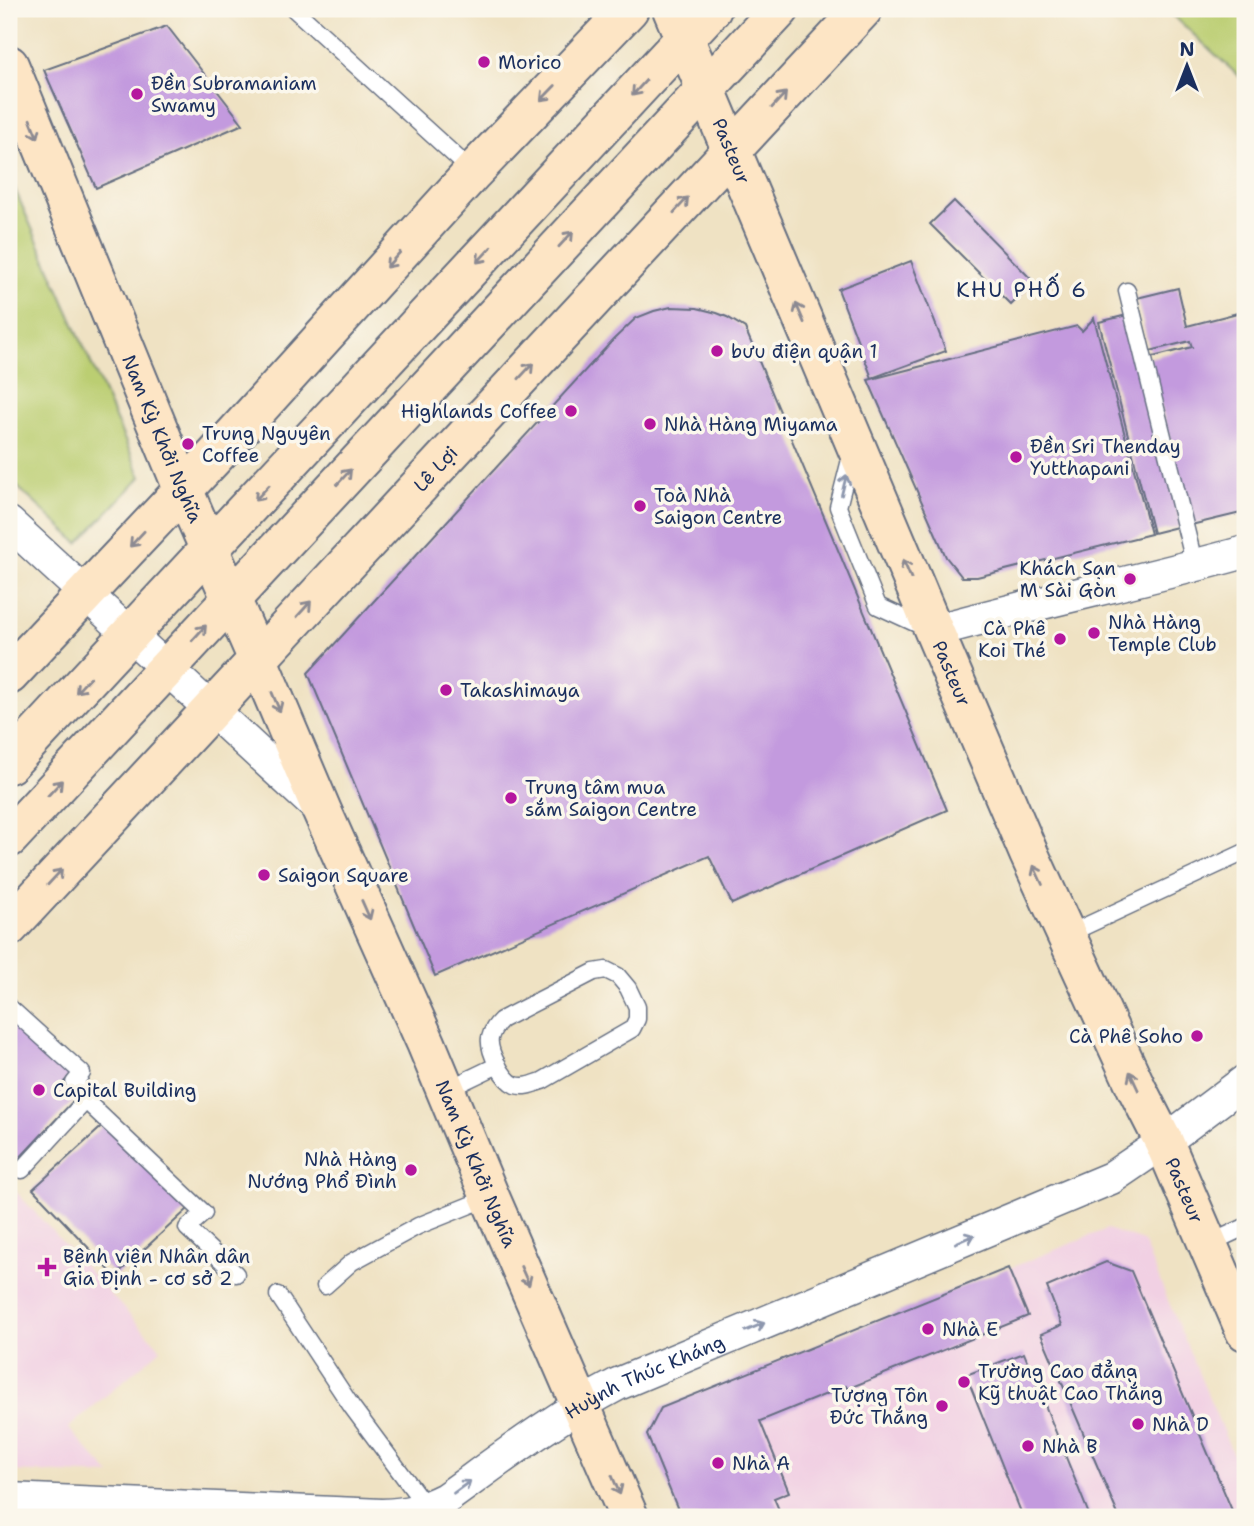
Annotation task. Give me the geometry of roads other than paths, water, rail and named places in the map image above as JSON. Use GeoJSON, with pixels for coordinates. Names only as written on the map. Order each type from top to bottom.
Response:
{"type":"FeatureCollection","features":[{"type":"Feature","properties":{"kind":"street"},"geometry":{"type":"LineString","coordinates":[[9,675],[473,172],[629,9]]}},
{"type":"Feature","properties":{"kind":"street"},"geometry":{"type":"LineString","coordinates":[[9,764],[209,549],[678,23],[712,9]]}},
{"type":"Feature","properties":{"kind":"street"},"geometry":{"type":"LineString","coordinates":[[9,838],[780,9]]}},
{"type":"Feature","properties":{"kind":"street","name":"Lê Lợi"},"geometry":{"type":"LineString","coordinates":[[9,926],[863,9]]}},
{"type":"Feature","properties":{"kind":"street","name":"Pasteur"},"geometry":{"type":"LineString","coordinates":[[678,23],[1029,854],[1131,1077],[1164,1142],[1245,1331]]}},
{"type":"Feature","properties":{"kind":"street","name":"Nam Kỳ Khởi Nghĩa"},"geometry":{"type":"LineString","coordinates":[[9,65],[183,489],[426,1043],[629,1517]]}},
{"type":"Feature","properties":{"kind":"street","name":"Nam Kỳ Khởi Nghĩa"},"geometry":{"type":"LineString","coordinates":[[9,523],[322,811]]}},
{"type":"Feature","properties":{"kind":"street"},"geometry":{"type":"LineString","coordinates":[[934,631],[1000,612],[1245,552]]}},
{"type":"Feature","properties":{"kind":"street","name":"Huỳnh Thúc Kháng"},"geometry":{"type":"LineString","coordinates":[[9,1499],[382,1515],[406,1514],[427,1508],[445,1499],[548,1424],[631,1379],[1111,1178],[1245,1081]]}},
{"type":"Feature","properties":{"kind":"lane"},"geometry":{"type":"LineString","coordinates":[[294,9],[473,172]]}},
{"type":"Feature","properties":{"kind":"lane"},"geometry":{"type":"LineString","coordinates":[[1127,291],[1195,566]]}},
{"type":"Feature","properties":{"kind":"lane"},"geometry":{"type":"LineString","coordinates":[[1066,935],[1245,852]]}},
{"type":"Feature","properties":{"kind":"lane"},"geometry":{"type":"LineString","coordinates":[[606,970],[618,976],[628,988],[637,1007],[638,1019],[632,1029],[542,1081],[528,1086],[514,1085],[506,1079],[498,1065],[490,1046],[490,1038],[493,1027],[501,1020],[594,972],[606,970]]}},
{"type":"Feature","properties":{"kind":"lane"},"geometry":{"type":"LineString","coordinates":[[9,1007],[82,1073],[74,1083],[89,1097],[22,1170]]}},
{"type":"Feature","properties":{"kind":"lane"},"geometry":{"type":"LineString","coordinates":[[446,1090],[498,1065]]}},
{"type":"Feature","properties":{"kind":"lane"},"geometry":{"type":"LineString","coordinates":[[86,1101],[204,1213],[187,1228],[236,1274]]}},
{"type":"Feature","properties":{"kind":"lane"},"geometry":{"type":"LineString","coordinates":[[326,1286],[352,1262],[418,1226],[490,1197]]}},
{"type":"Feature","properties":{"kind":"lane"},"geometry":{"type":"LineString","coordinates":[[1208,1244],[1245,1227]]}},
{"type":"Feature","properties":{"kind":"lane"},"geometry":{"type":"LineString","coordinates":[[278,1295],[352,1407],[427,1508]]}},
{"type":"Feature","properties":{"kind":"place","name":"Morico"},"geometry":{"type":"Point","coordinates":[484,62]}},
{"type":"Feature","properties":{"kind":"place","name":"Đền Subramaniam Swamy"},"geometry":{"type":"Point","coordinates":[137,94]}},
{"type":"Feature","properties":{"kind":"place","name":"bưu điện quận 1"},"geometry":{"type":"Point","coordinates":[717,351]}},
{"type":"Feature","properties":{"kind":"place","name":"Highlands Coffee"},"geometry":{"type":"Point","coordinates":[571,411]}},
{"type":"Feature","properties":{"kind":"place","name":"Nhà Hàng Miyama"},"geometry":{"type":"Point","coordinates":[650,424]}},
{"type":"Feature","properties":{"kind":"place","name":"Trung Nguyên Coffee"},"geometry":{"type":"Point","coordinates":[188,444]}},
{"type":"Feature","properties":{"kind":"place","name":"Đền Sri Thenday Yutthapani"},"geometry":{"type":"Point","coordinates":[1016,457]}},
{"type":"Feature","properties":{"kind":"place","name":"Toà Nhà Saigon Centre"},"geometry":{"type":"Point","coordinates":[640,506]}},
{"type":"Feature","properties":{"kind":"place","name":"Khách Sạn M Sài Gòn"},"geometry":{"type":"Point","coordinates":[1130,579]}},
{"type":"Feature","properties":{"kind":"place","name":"Nhà Hàng Temple Club"},"geometry":{"type":"Point","coordinates":[1094,633]}},
{"type":"Feature","properties":{"kind":"place","name":"Cà Phê Koi Thé"},"geometry":{"type":"Point","coordinates":[1060,639]}},
{"type":"Feature","properties":{"kind":"place","name":"Takashimaya"},"geometry":{"type":"Point","coordinates":[446,690]}},
{"type":"Feature","properties":{"kind":"place","name":"Trung tâm mua sắm Saigon Centre"},"geometry":{"type":"Point","coordinates":[511,798]}},
{"type":"Feature","properties":{"kind":"place","name":"Saigon Square"},"geometry":{"type":"Point","coordinates":[264,875]}},
{"type":"Feature","properties":{"kind":"place","name":"Cà Phê Soho"},"geometry":{"type":"Point","coordinates":[1197,1036]}},
{"type":"Feature","properties":{"kind":"place","name":"Capital Building"},"geometry":{"type":"Point","coordinates":[39,1090]}},
{"type":"Feature","properties":{"kind":"place","name":"Nhà Hàng Nướng Phổ Đình"},"geometry":{"type":"Point","coordinates":[411,1170]}},
{"type":"Feature","properties":{"kind":"place","name":"Bệnh viện Nhân dân Gia Định - cơ sở 2"},"geometry":{"type":"Point","coordinates":[47,1267]}},
{"type":"Feature","properties":{"kind":"place","name":"Nhà E"},"geometry":{"type":"Point","coordinates":[928,1329]}},
{"type":"Feature","properties":{"kind":"place","name":"Trường Cao đẳng Kỹ thuật Cao Thắng"},"geometry":{"type":"Point","coordinates":[964,1382]}},
{"type":"Feature","properties":{"kind":"place","name":"Tượng Tôn Đức Thắng"},"geometry":{"type":"Point","coordinates":[942,1406]}},
{"type":"Feature","properties":{"kind":"place","name":"Nhà D"},"geometry":{"type":"Point","coordinates":[1138,1424]}},
{"type":"Feature","properties":{"kind":"place","name":"Nhà B"},"geometry":{"type":"Point","coordinates":[1028,1446]}},
{"type":"Feature","properties":{"kind":"place","name":"Nhà A"},"geometry":{"type":"Point","coordinates":[718,1463]}},
{"type":"Feature","properties":{"kind":"district","name":"KHU PHỐ 6"},"geometry":{"type":"Point","coordinates":[1022,290]}}]}
